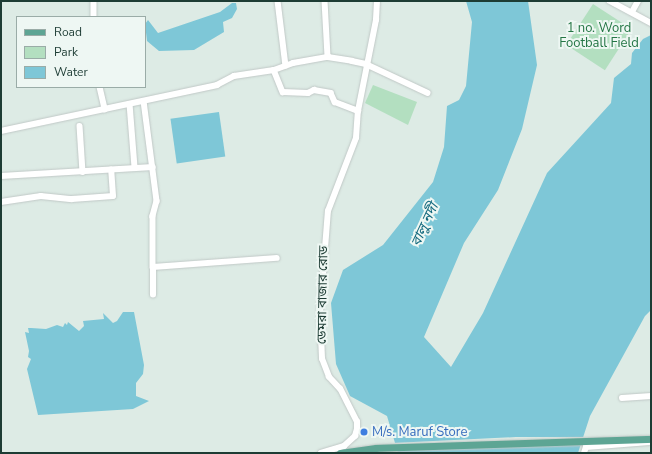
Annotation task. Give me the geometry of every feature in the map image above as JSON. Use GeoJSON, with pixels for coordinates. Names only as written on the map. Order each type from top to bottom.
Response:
{"type":"FeatureCollection","features":[{"type":"Feature","properties":{"kind":"main road"},"geometry":{"type":"LineString","coordinates":[[340,453],[376,448],[651,441]]}},
{"type":"Feature","properties":{"kind":"street"},"geometry":{"type":"LineString","coordinates":[[94,1],[94,16]]}},
{"type":"Feature","properties":{"kind":"street"},"geometry":{"type":"LineString","coordinates":[[278,1],[286,66]]}},
{"type":"Feature","properties":{"kind":"street"},"geometry":{"type":"LineString","coordinates":[[325,1],[328,57]]}},
{"type":"Feature","properties":{"kind":"street","name":"ডেমরা বাজার রোড"},"geometry":{"type":"LineString","coordinates":[[321,453],[344,446],[355,436],[357,429],[357,422],[340,389],[329,377],[322,359],[320,312],[328,211],[356,138],[358,111],[366,64],[376,20],[377,1]]}},
{"type":"Feature","properties":{"kind":"street"},"geometry":{"type":"LineString","coordinates":[[610,1],[651,23]]}},
{"type":"Feature","properties":{"kind":"street"},"geometry":{"type":"LineString","coordinates":[[632,12],[638,1]]}},
{"type":"Feature","properties":{"kind":"street"},"geometry":{"type":"LineString","coordinates":[[1,131],[217,85],[234,76],[274,70],[328,57],[366,64],[428,93]]}},
{"type":"Feature","properties":{"kind":"street"},"geometry":{"type":"LineString","coordinates":[[274,70],[283,92],[308,93],[314,90],[331,93],[335,102],[358,111]]}},
{"type":"Feature","properties":{"kind":"street"},"geometry":{"type":"LineString","coordinates":[[100,88],[105,109]]}},
{"type":"Feature","properties":{"kind":"street"},"geometry":{"type":"LineString","coordinates":[[144,101],[154,167],[157,201],[153,216],[153,295]]}},
{"type":"Feature","properties":{"kind":"street"},"geometry":{"type":"LineString","coordinates":[[130,104],[135,168]]}},
{"type":"Feature","properties":{"kind":"street"},"geometry":{"type":"LineString","coordinates":[[80,126],[83,172]]}},
{"type":"Feature","properties":{"kind":"street"},"geometry":{"type":"LineString","coordinates":[[1,176],[154,167]]}},
{"type":"Feature","properties":{"kind":"street"},"geometry":{"type":"LineString","coordinates":[[1,202],[41,196],[72,199],[113,196],[111,170]]}},
{"type":"Feature","properties":{"kind":"street"},"geometry":{"type":"LineString","coordinates":[[153,267],[277,258]]}},
{"type":"Feature","properties":{"kind":"street"},"geometry":{"type":"LineString","coordinates":[[622,398],[651,396]]}},
{"type":"Feature","properties":{"kind":"street"},"geometry":{"type":"LineString","coordinates":[[584,453],[586,447],[651,441]]}},
{"type":"Feature","properties":{"kind":"green space","name":"1 no. Word Football Field"},"geometry":{"type":"Polygon","coordinates":[[[593,4],[632,29],[605,70],[566,45],[593,4]]]}},
{"type":"Feature","properties":{"kind":"green space"},"geometry":{"type":"Polygon","coordinates":[[[373,85],[417,102],[408,125],[365,103],[373,85]]]}},
{"type":"Feature","properties":{"kind":"water","name":"বালু নদী"},"geometry":{"type":"Polygon","coordinates":[[[466,1],[528,1],[537,65],[522,129],[498,190],[464,243],[424,337],[451,367],[483,313],[547,173],[611,103],[614,78],[631,64],[632,53],[643,39],[651,35],[651,310],[645,316],[590,416],[578,453],[398,453],[387,416],[350,396],[336,364],[331,303],[343,270],[383,245],[433,182],[444,147],[447,106],[459,100],[466,86],[472,22],[466,1]]]}},
{"type":"Feature","properties":{"kind":"water"},"geometry":{"type":"Polygon","coordinates":[[[232,3],[236,3],[237,9],[232,18],[223,22],[224,32],[194,50],[159,51],[147,41],[146,23],[148,20],[158,33],[220,12],[232,3]]]}},
{"type":"Feature","properties":{"kind":"water"},"geometry":{"type":"Polygon","coordinates":[[[219,112],[225,157],[177,163],[170,119],[219,112]]]}},
{"type":"Feature","properties":{"kind":"water"},"geometry":{"type":"Polygon","coordinates":[[[123,312],[134,312],[144,365],[143,374],[136,383],[136,396],[149,401],[133,409],[38,415],[27,369],[31,359],[28,357],[29,351],[25,332],[29,333],[28,328],[46,329],[57,325],[63,327],[65,323],[67,325],[68,322],[79,331],[84,326],[83,321],[104,319],[103,313],[113,323],[117,321],[123,312]]]}},
{"type":"Feature","properties":{"kind":"pier"},"geometry":{"type":"Polygon","coordinates":[[[516,437],[585,437],[583,443],[395,449],[393,443],[516,437]]]}},
{"type":"Feature","properties":{"kind":"place","name":"M/s. Maruf Store"},"geometry":{"type":"Point","coordinates":[364,432]}}]}
